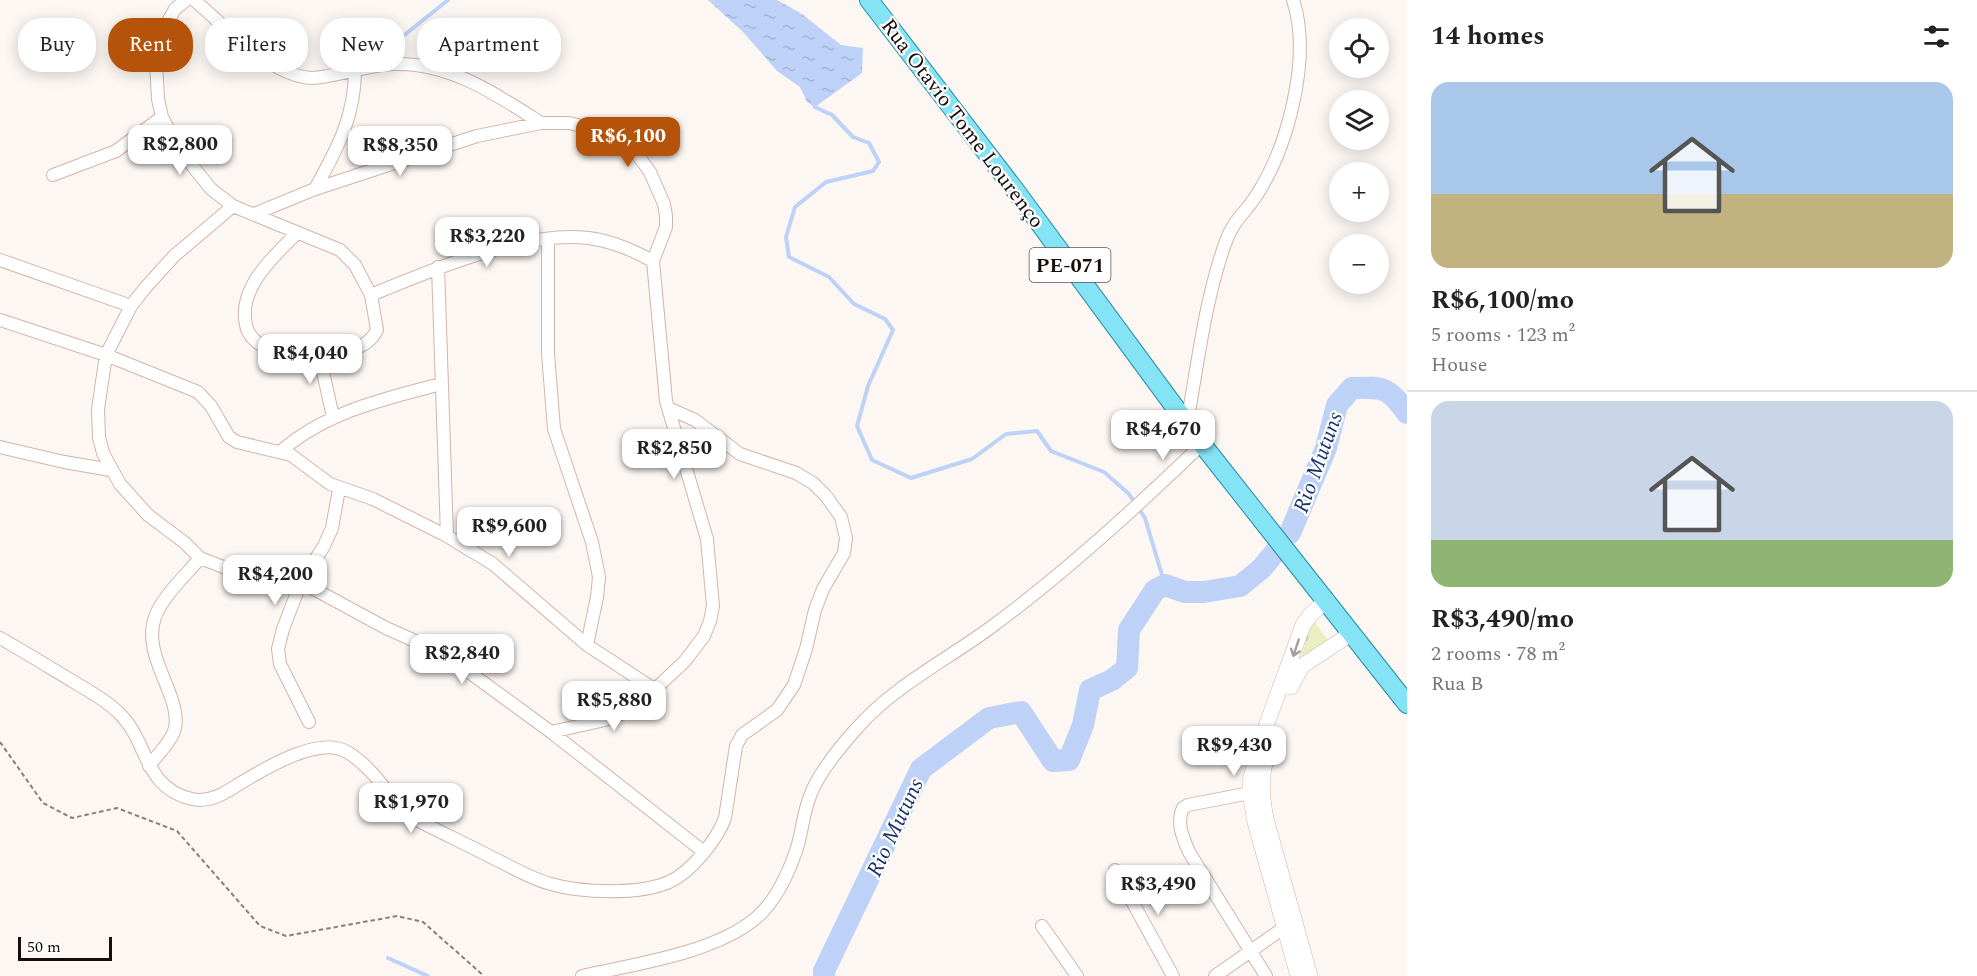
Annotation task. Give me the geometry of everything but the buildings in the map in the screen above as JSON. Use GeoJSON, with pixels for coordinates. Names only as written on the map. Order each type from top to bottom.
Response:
{"type":"FeatureCollection","features":[{"type":"Feature","properties":{"kind":"main road","name":"Rua Otavio Tome Lourenço"},"geometry":{"type":"LineString","coordinates":[[869,0],[1015,190],[1202,444],[1407,704]]}},
{"type":"Feature","properties":{"kind":"street"},"geometry":{"type":"LineString","coordinates":[[186,0],[171,15],[159,43],[156,62],[162,117],[179,149],[211,189],[233,206],[340,250],[354,265],[371,295],[377,324],[377,330],[371,341],[354,349],[337,352],[304,348],[267,348],[249,333],[245,312],[253,285],[271,260],[297,233]]}},
{"type":"Feature","properties":{"kind":"street"},"geometry":{"type":"LineString","coordinates":[[194,0],[256,53],[283,71],[302,78],[344,72]]}},
{"type":"Feature","properties":{"kind":"street"},"geometry":{"type":"LineString","coordinates":[[1187,423],[1214,279],[1226,242],[1233,225],[1263,183],[1287,125],[1298,70],[1299,51],[1299,27],[1293,0]]}},
{"type":"Feature","properties":{"kind":"street"},"geometry":{"type":"LineString","coordinates":[[405,65],[449,73],[496,93],[541,123]]}},
{"type":"Feature","properties":{"kind":"street"},"geometry":{"type":"LineString","coordinates":[[315,189],[345,129],[352,108],[355,72]]}},
{"type":"Feature","properties":{"kind":"street"},"geometry":{"type":"LineString","coordinates":[[53,176],[116,151],[162,117]]}},
{"type":"Feature","properties":{"kind":"street"},"geometry":{"type":"LineString","coordinates":[[255,214],[315,189],[477,136],[541,123],[569,123],[606,132],[621,140],[637,154],[650,172],[664,204],[666,227],[653,261],[668,408],[708,539],[713,606],[704,636],[685,661],[634,709],[623,714],[551,732]]}},
{"type":"Feature","properties":{"kind":"street"},"geometry":{"type":"LineString","coordinates":[[233,206],[174,256],[145,288],[131,306],[106,355],[100,386],[98,425],[103,453],[120,484],[148,515],[185,543],[200,558],[226,568],[301,582],[386,628],[454,661],[551,732],[704,852]]}},
{"type":"Feature","properties":{"kind":"street"},"geometry":{"type":"LineString","coordinates":[[371,295],[438,267],[504,248],[548,239],[576,237],[599,239],[628,248],[653,261]]}},
{"type":"Feature","properties":{"kind":"street"},"geometry":{"type":"LineString","coordinates":[[548,239],[548,353],[554,429],[592,542],[599,577],[587,645]]}},
{"type":"Feature","properties":{"kind":"street"},"geometry":{"type":"LineString","coordinates":[[0,260],[131,306]]}},
{"type":"Feature","properties":{"kind":"street"},"geometry":{"type":"LineString","coordinates":[[438,267],[447,536]]}},
{"type":"Feature","properties":{"kind":"street"},"geometry":{"type":"LineString","coordinates":[[0,320],[106,355],[198,392],[211,406],[229,436],[237,442],[291,455],[339,489],[373,499],[447,536],[509,577],[587,645],[654,689]]}},
{"type":"Feature","properties":{"kind":"street"},"geometry":{"type":"LineString","coordinates":[[326,351],[323,372],[333,417]]}},
{"type":"Feature","properties":{"kind":"street"},"geometry":{"type":"LineString","coordinates":[[280,452],[304,432],[333,417],[441,384]]}},
{"type":"Feature","properties":{"kind":"street"},"geometry":{"type":"LineString","coordinates":[[0,638],[89,691],[119,712],[133,731],[149,766],[165,788],[178,794],[200,800],[211,799],[278,763],[312,750],[324,747],[342,749],[365,766],[403,811],[411,817],[527,875],[551,884],[576,889],[613,891],[668,882],[677,877],[716,839],[725,818],[733,755],[738,741],[751,728],[777,710],[794,685],[815,610],[823,589],[844,553],[846,538],[841,517],[813,483],[796,473],[740,454],[695,420],[668,408]]}},
{"type":"Feature","properties":{"kind":"street"},"geometry":{"type":"LineString","coordinates":[[582,976],[718,941],[746,926],[758,916],[772,899],[788,870],[797,848],[809,799],[815,786],[836,753],[857,728],[898,690],[989,629],[1050,582],[1144,501],[1202,444]]}},
{"type":"Feature","properties":{"kind":"street"},"geometry":{"type":"LineString","coordinates":[[0,447],[111,470]]}},
{"type":"Feature","properties":{"kind":"street"},"geometry":{"type":"LineString","coordinates":[[309,722],[286,677],[278,655],[283,629],[301,582],[329,536],[339,489]]}},
{"type":"Feature","properties":{"kind":"street"},"geometry":{"type":"LineString","coordinates":[[149,766],[174,732],[176,720],[155,656],[152,627],[161,604],[200,558]]}},
{"type":"Feature","properties":{"kind":"street"},"geometry":{"type":"LineString","coordinates":[[1298,976],[1286,927],[1261,792],[1275,716],[1303,625],[1311,614],[1327,600]]}},
{"type":"Feature","properties":{"kind":"street"},"geometry":{"type":"LineString","coordinates":[[1310,976],[1277,876],[1255,822],[1250,793],[1253,767],[1275,716],[1302,666],[1352,633]]}},
{"type":"Feature","properties":{"kind":"street"},"geometry":{"type":"LineString","coordinates":[[1250,793],[1196,802],[1183,808],[1180,813],[1182,836],[1189,852],[1266,976]]}},
{"type":"Feature","properties":{"kind":"street"},"geometry":{"type":"LineString","coordinates":[[1115,870],[1173,976]]}},
{"type":"Feature","properties":{"kind":"street"},"geometry":{"type":"LineString","coordinates":[[1042,926],[1077,976]]}},
{"type":"Feature","properties":{"kind":"street"},"geometry":{"type":"LineString","coordinates":[[1215,976],[1286,927]]}},
{"type":"Feature","properties":{"kind":"path"},"geometry":{"type":"LineString","coordinates":[[0,742],[43,803],[72,818],[117,808],[177,831],[260,926],[286,936],[397,916],[423,922],[484,976]]}},
{"type":"Feature","properties":{"kind":"green space"},"geometry":{"type":"Polygon","coordinates":[[[1312,619],[1330,643],[1299,664],[1310,624],[1312,619]]]}},
{"type":"Feature","properties":{"kind":"water"},"geometry":{"type":"Polygon","coordinates":[[[708,0],[777,0],[802,14],[841,45],[863,48],[862,73],[815,107],[807,102],[800,87],[777,71],[743,32],[708,0]]]}},
{"type":"Feature","properties":{"kind":"waterway"},"geometry":{"type":"LineString","coordinates":[[405,35],[448,0]]}},
{"type":"Feature","properties":{"kind":"waterway"},"geometry":{"type":"LineString","coordinates":[[813,102],[815,107],[832,115],[853,137],[869,143],[879,162],[873,171],[826,182],[795,207],[786,237],[789,257],[829,277],[854,304],[885,319],[893,330],[868,386],[857,426],[872,460],[911,478],[972,459],[1006,434],[1037,431],[1051,451],[1104,472],[1129,494],[1145,518],[1165,585]]}},
{"type":"Feature","properties":{"kind":"waterway","name":"Rio Mutuns"},"geometry":{"type":"LineString","coordinates":[[1290,533],[1326,448],[1337,405],[1352,388],[1384,390],[1390,393],[1407,413]]}},
{"type":"Feature","properties":{"kind":"waterway","name":"Rio Mutuns"},"geometry":{"type":"LineString","coordinates":[[824,976],[824,971],[921,769],[989,718],[1021,712],[1053,761],[1069,760],[1083,725],[1090,690],[1112,680],[1127,668],[1129,630],[1155,590],[1165,585],[1185,592],[1204,592],[1240,586],[1261,569],[1276,551]]}},
{"type":"Feature","properties":{"kind":"waterway"},"geometry":{"type":"LineString","coordinates":[[388,958],[428,976]]}}]}
